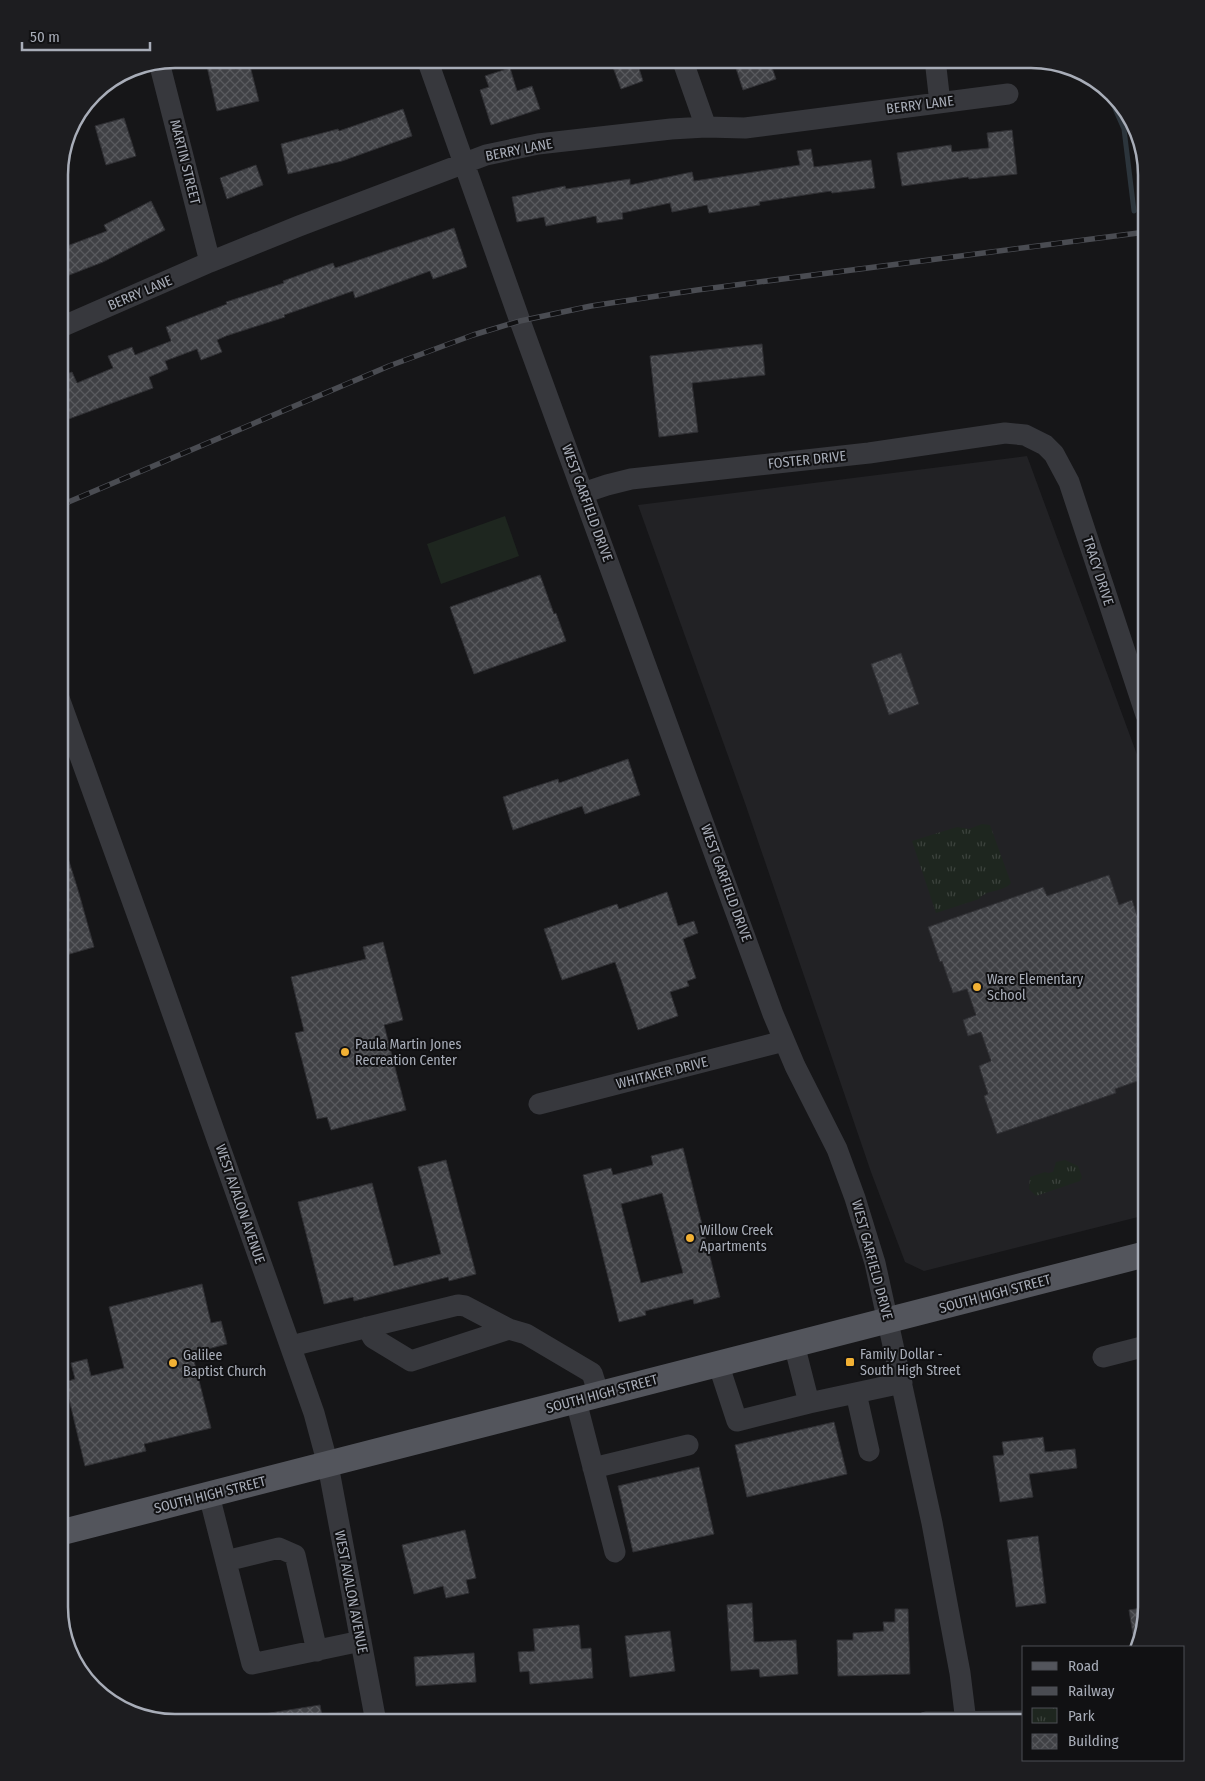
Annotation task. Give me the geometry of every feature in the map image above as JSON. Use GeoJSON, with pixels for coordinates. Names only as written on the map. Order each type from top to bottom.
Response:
{"type":"FeatureCollection","features":[{"type":"Feature","properties":{"kind":"main road","name":"SOUTH HIGH STREET"},"geometry":{"type":"LineString","coordinates":[[68,1531],[1138,1256]]}},
{"type":"Feature","properties":{"kind":"street","name":"WEST GARFIELD DRIVE"},"geometry":{"type":"LineString","coordinates":[[430,68],[583,493],[784,1041],[837,1149],[869,1242],[889,1321],[935,1542],[960,1673],[965,1714]]}},
{"type":"Feature","properties":{"kind":"street"},"geometry":{"type":"LineString","coordinates":[[685,68],[706,127]]}},
{"type":"Feature","properties":{"kind":"street"},"geometry":{"type":"LineString","coordinates":[[936,68],[940,103]]}},
{"type":"Feature","properties":{"kind":"street","name":"MARTIN STREET"},"geometry":{"type":"LineString","coordinates":[[161,69],[210,262]]}},
{"type":"Feature","properties":{"kind":"street","name":"BERRY LANE"},"geometry":{"type":"LineString","coordinates":[[68,324],[210,262],[493,153],[538,144],[672,129],[706,127],[745,128],[1008,94]]}},
{"type":"Feature","properties":{"kind":"street","name":"FOSTER DRIVE"},"geometry":{"type":"LineString","coordinates":[[583,493],[631,479],[869,453],[994,434],[1016,434],[1033,438]]}},
{"type":"Feature","properties":{"kind":"street","name":"TRACY DRIVE"},"geometry":{"type":"LineString","coordinates":[[1033,438],[1045,445],[1054,454],[1069,482],[1138,691]]}},
{"type":"Feature","properties":{"kind":"street","name":"WEST AVALON AVENUE"},"geometry":{"type":"LineString","coordinates":[[68,723],[314,1413],[328,1464],[374,1713]]}},
{"type":"Feature","properties":{"kind":"street","name":"WHITAKER DRIVE"},"geometry":{"type":"LineString","coordinates":[[539,1104],[784,1041]]}},
{"type":"Feature","properties":{"kind":"street"},"geometry":{"type":"LineString","coordinates":[[291,1346],[458,1305],[465,1306],[509,1329],[526,1334],[592,1373],[587,1398],[594,1468],[615,1552]]}},
{"type":"Feature","properties":{"kind":"street"},"geometry":{"type":"LineString","coordinates":[[367,1328],[373,1338],[411,1361],[509,1329]]}},
{"type":"Feature","properties":{"kind":"street"},"geometry":{"type":"LineString","coordinates":[[794,1344],[809,1404]]}},
{"type":"Feature","properties":{"kind":"street"},"geometry":{"type":"LineString","coordinates":[[1102,1356],[1138,1348]]}},
{"type":"Feature","properties":{"kind":"street"},"geometry":{"type":"LineString","coordinates":[[718,1363],[737,1421],[902,1383]]}},
{"type":"Feature","properties":{"kind":"street"},"geometry":{"type":"LineString","coordinates":[[856,1393],[869,1451]]}},
{"type":"Feature","properties":{"kind":"street"},"geometry":{"type":"LineString","coordinates":[[594,1468],[688,1445]]}},
{"type":"Feature","properties":{"kind":"street"},"geometry":{"type":"LineString","coordinates":[[209,1495],[252,1664],[361,1641]]}},
{"type":"Feature","properties":{"kind":"street"},"geometry":{"type":"LineString","coordinates":[[226,1561],[279,1548],[295,1555],[317,1651]]}},
{"type":"Feature","properties":{"kind":"shaded area","name":"Ware Elementary School"},"geometry":{"type":"Polygon","coordinates":[[[1027,456],[1138,757],[1138,1217],[924,1271],[905,1262],[871,1172],[745,803],[638,505],[1027,456]]]}},
{"type":"Feature","properties":{"kind":"green space"},"geometry":{"type":"Polygon","coordinates":[[[505,516],[519,556],[441,584],[427,544],[505,516]]]}},
{"type":"Feature","properties":{"kind":"green space"},"geometry":{"type":"Polygon","coordinates":[[[982,824],[990,825],[1011,883],[979,899],[936,913],[912,841],[957,827],[969,829],[982,824]]]}},
{"type":"Feature","properties":{"kind":"green space"},"geometry":{"type":"Polygon","coordinates":[[[1065,1160],[1078,1166],[1082,1177],[1080,1181],[1036,1196],[1029,1189],[1030,1177],[1045,1172],[1053,1172],[1056,1162],[1065,1160]]]}},
{"type":"Feature","properties":{"kind":"building"},"geometry":{"type":"Polygon","coordinates":[[[207,68],[251,68],[259,101],[217,111],[207,68]]]}},
{"type":"Feature","properties":{"kind":"building"},"geometry":{"type":"Polygon","coordinates":[[[510,68],[517,91],[532,86],[540,109],[491,125],[480,90],[489,87],[485,76],[510,68]]]}},
{"type":"Feature","properties":{"kind":"building"},"geometry":{"type":"Polygon","coordinates":[[[613,68],[639,68],[643,81],[621,89],[613,68]]]}},
{"type":"Feature","properties":{"kind":"building"},"geometry":{"type":"Polygon","coordinates":[[[736,68],[772,68],[776,79],[743,90],[736,68]]]}},
{"type":"Feature","properties":{"kind":"building"},"geometry":{"type":"Polygon","coordinates":[[[403,109],[412,136],[342,161],[288,174],[281,144],[338,129],[339,131],[403,109]]]}},
{"type":"Feature","properties":{"kind":"building"},"geometry":{"type":"Polygon","coordinates":[[[124,118],[136,156],[106,165],[95,126],[124,118]]]}},
{"type":"Feature","properties":{"kind":"building"},"geometry":{"type":"Polygon","coordinates":[[[1012,130],[1017,174],[969,179],[968,177],[902,186],[897,153],[951,145],[952,152],[989,148],[987,133],[1012,130]]]}},
{"type":"Feature","properties":{"kind":"building"},"geometry":{"type":"Polygon","coordinates":[[[811,149],[814,167],[871,160],[875,188],[832,193],[831,191],[759,202],[760,205],[709,213],[707,205],[672,212],[670,203],[622,213],[623,219],[597,223],[596,216],[546,226],[544,217],[517,222],[512,197],[565,186],[566,189],[630,179],[630,185],[692,172],[694,181],[800,165],[797,151],[811,149]]]}},
{"type":"Feature","properties":{"kind":"building"},"geometry":{"type":"Polygon","coordinates":[[[256,165],[263,185],[227,199],[220,178],[256,165]]]}},
{"type":"Feature","properties":{"kind":"building"},"geometry":{"type":"Polygon","coordinates":[[[151,201],[165,230],[103,262],[68,276],[68,246],[107,231],[104,225],[151,201]]]}},
{"type":"Feature","properties":{"kind":"building"},"geometry":{"type":"Polygon","coordinates":[[[454,228],[467,267],[433,279],[430,271],[355,298],[353,291],[284,315],[285,317],[226,336],[217,340],[222,352],[201,360],[197,349],[165,361],[168,369],[149,377],[153,388],[68,419],[68,374],[72,372],[77,383],[113,368],[108,356],[132,347],[135,355],[171,341],[166,327],[227,304],[226,302],[284,283],[283,281],[333,263],[335,268],[454,228]]]}},
{"type":"Feature","properties":{"kind":"building"},"geometry":{"type":"Polygon","coordinates":[[[762,344],[765,375],[692,383],[698,432],[659,437],[650,356],[762,344]]]}},
{"type":"Feature","properties":{"kind":"building"},"geometry":{"type":"Polygon","coordinates":[[[540,575],[566,641],[474,674],[450,607],[540,575]]]}},
{"type":"Feature","properties":{"kind":"building"},"geometry":{"type":"Polygon","coordinates":[[[901,653],[919,704],[889,715],[871,664],[901,653]]]}},
{"type":"Feature","properties":{"kind":"building"},"geometry":{"type":"Polygon","coordinates":[[[628,759],[640,795],[585,814],[582,806],[513,830],[503,797],[558,779],[559,783],[628,759]]]}},
{"type":"Feature","properties":{"kind":"building"},"geometry":{"type":"Polygon","coordinates":[[[68,858],[78,890],[94,947],[68,954],[68,858]]]}},
{"type":"Feature","properties":{"kind":"building","name":"Ware Elementary School"},"geometry":{"type":"Polygon","coordinates":[[[1109,875],[1119,905],[1132,900],[1138,918],[1138,1081],[1115,1089],[1116,1093],[997,1134],[984,1096],[988,1094],[979,1066],[991,1061],[981,1032],[968,1036],[963,1020],[976,1015],[967,989],[953,993],[928,927],[1043,887],[1047,896],[1109,875]]]}},
{"type":"Feature","properties":{"kind":"building"},"geometry":{"type":"Polygon","coordinates":[[[667,892],[678,926],[694,921],[698,933],[683,939],[696,978],[687,981],[689,986],[670,992],[678,1016],[638,1030],[615,962],[562,980],[544,929],[617,904],[619,909],[667,892]]]}},
{"type":"Feature","properties":{"kind":"building","name":"Paula Martin Jones Recreation Center"},"geometry":{"type":"Polygon","coordinates":[[[383,942],[403,1020],[384,1025],[406,1110],[331,1130],[327,1117],[317,1119],[295,1033],[304,1031],[291,977],[366,959],[363,947],[383,942]]]}},
{"type":"Feature","properties":{"kind":"building","name":"Willow Creek Apartments"},"geometry":{"type":"Polygon","coordinates":[[[683,1148],[720,1297],[694,1304],[693,1299],[645,1311],[646,1315],[619,1322],[583,1175],[611,1168],[613,1175],[653,1165],[651,1156],[683,1148]],[[662,1193],[621,1204],[641,1283],[683,1273],[662,1193]]]}},
{"type":"Feature","properties":{"kind":"building"},"geometry":{"type":"Polygon","coordinates":[[[446,1160],[476,1274],[449,1281],[448,1277],[354,1301],[353,1297],[324,1304],[298,1202],[372,1183],[394,1266],[441,1254],[418,1167],[446,1160]]]}},
{"type":"Feature","properties":{"kind":"building"},"geometry":{"type":"Polygon","coordinates":[[[202,1284],[211,1323],[221,1321],[227,1344],[192,1353],[211,1428],[144,1444],[146,1451],[85,1466],[68,1395],[68,1381],[75,1379],[71,1363],[87,1359],[91,1376],[124,1368],[109,1307],[202,1284]]]}},
{"type":"Feature","properties":{"kind":"building"},"geometry":{"type":"Polygon","coordinates":[[[834,1422],[847,1474],[747,1497],[735,1445],[834,1422]]]}},
{"type":"Feature","properties":{"kind":"building"},"geometry":{"type":"Polygon","coordinates":[[[1043,1437],[1045,1452],[1075,1449],[1077,1468],[1029,1474],[1033,1497],[1000,1502],[993,1456],[1004,1455],[1002,1442],[1043,1437]]]}},
{"type":"Feature","properties":{"kind":"building"},"geometry":{"type":"Polygon","coordinates":[[[699,1467],[714,1534],[633,1552],[618,1486],[699,1467]]]}},
{"type":"Feature","properties":{"kind":"building"},"geometry":{"type":"Polygon","coordinates":[[[465,1530],[476,1578],[466,1580],[469,1593],[446,1598],[443,1586],[414,1594],[402,1545],[465,1530]]]}},
{"type":"Feature","properties":{"kind":"building"},"geometry":{"type":"Polygon","coordinates":[[[1038,1536],[1046,1603],[1016,1607],[1007,1540],[1038,1536]]]}},
{"type":"Feature","properties":{"kind":"building"},"geometry":{"type":"Polygon","coordinates":[[[752,1603],[754,1642],[796,1640],[798,1674],[760,1677],[759,1669],[731,1671],[727,1605],[752,1603]]]}},
{"type":"Feature","properties":{"kind":"building"},"geometry":{"type":"Polygon","coordinates":[[[895,1609],[908,1609],[910,1674],[838,1676],[837,1640],[853,1640],[853,1633],[884,1631],[883,1622],[895,1622],[895,1609]]]}},
{"type":"Feature","properties":{"kind":"building"},"geometry":{"type":"Polygon","coordinates":[[[1138,1609],[1133,1636],[1129,1610],[1138,1609]]]}},
{"type":"Feature","properties":{"kind":"building"},"geometry":{"type":"Polygon","coordinates":[[[579,1625],[581,1649],[591,1648],[593,1678],[530,1684],[529,1671],[520,1672],[518,1652],[535,1651],[533,1629],[579,1625]]]}},
{"type":"Feature","properties":{"kind":"building"},"geometry":{"type":"Polygon","coordinates":[[[670,1631],[675,1671],[630,1677],[625,1636],[670,1631]]]}},
{"type":"Feature","properties":{"kind":"building"},"geometry":{"type":"Polygon","coordinates":[[[474,1653],[476,1682],[416,1686],[414,1657],[474,1653]]]}},
{"type":"Feature","properties":{"kind":"building"},"geometry":{"type":"Polygon","coordinates":[[[320,1705],[321,1713],[269,1713],[320,1705]]]}},
{"type":"Feature","properties":{"kind":"waterway"},"geometry":{"type":"LineString","coordinates":[[1116,110],[1124,129],[1134,211]]}},
{"type":"Feature","properties":{"kind":"railway"},"geometry":{"type":"LineString","coordinates":[[68,502],[389,366],[473,335],[520,321],[591,306],[697,290],[1138,233]]}},
{"type":"Feature","properties":{"kind":"place","name":"Ware Elementary School"},"geometry":{"type":"Point","coordinates":[977,987]}},
{"type":"Feature","properties":{"kind":"place","name":"Paula Martin Jones Recreation Center"},"geometry":{"type":"Point","coordinates":[345,1052]}},
{"type":"Feature","properties":{"kind":"place","name":"Willow Creek Apartments"},"geometry":{"type":"Point","coordinates":[690,1238]}},
{"type":"Feature","properties":{"kind":"place","name":"Family Dollar - South High Street"},"geometry":{"type":"Point","coordinates":[850,1362]}},
{"type":"Feature","properties":{"kind":"place","name":"Galilee Baptist Church"},"geometry":{"type":"Point","coordinates":[173,1363]}}]}
